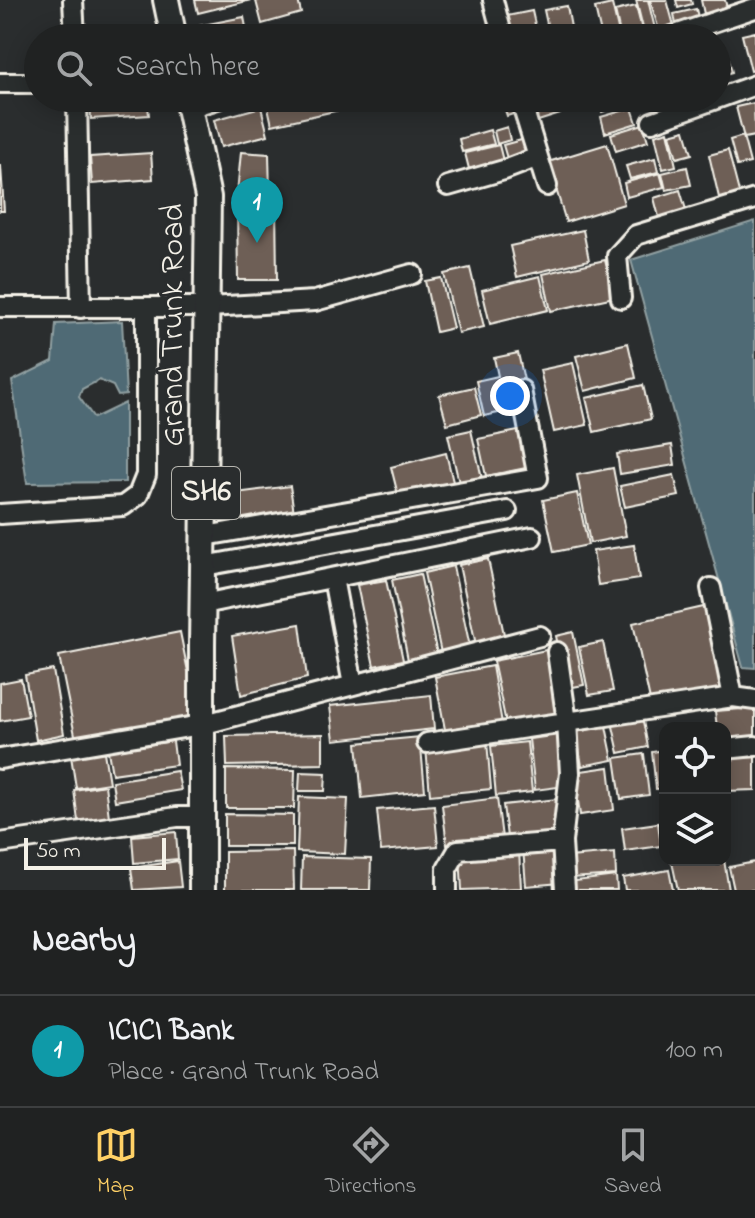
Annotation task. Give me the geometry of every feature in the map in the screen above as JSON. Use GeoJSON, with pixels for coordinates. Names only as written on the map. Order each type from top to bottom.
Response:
{"type":"FeatureCollection","features":[{"type":"Feature","properties":{"kind":"main road"},"geometry":{"type":"LineString","coordinates":[[166,0],[171,24]]}},
{"type":"Feature","properties":{"kind":"main road","name":"Grand Trunk Road"},"geometry":{"type":"LineString","coordinates":[[190,112],[208,197],[209,307],[201,725],[202,890]]}},
{"type":"Feature","properties":{"kind":"street"},"geometry":{"type":"LineString","coordinates":[[73,0],[74,24]]}},
{"type":"Feature","properties":{"kind":"street"},"geometry":{"type":"LineString","coordinates":[[493,0],[499,24]]}},
{"type":"Feature","properties":{"kind":"street"},"geometry":{"type":"LineString","coordinates":[[708,24],[755,8]]}},
{"type":"Feature","properties":{"kind":"street"},"geometry":{"type":"LineString","coordinates":[[0,83],[24,83]]}},
{"type":"Feature","properties":{"kind":"street"},"geometry":{"type":"LineString","coordinates":[[731,94],[755,85]]}},
{"type":"Feature","properties":{"kind":"street"},"geometry":{"type":"LineString","coordinates":[[77,112],[81,308]]}},
{"type":"Feature","properties":{"kind":"street"},"geometry":{"type":"LineString","coordinates":[[524,112],[547,186]]}},
{"type":"Feature","properties":{"kind":"street"},"geometry":{"type":"LineString","coordinates":[[652,122],[680,112]]}},
{"type":"Feature","properties":{"kind":"street"},"geometry":{"type":"LineString","coordinates":[[448,186],[538,157]]}},
{"type":"Feature","properties":{"kind":"street"},"geometry":{"type":"LineString","coordinates":[[621,298],[617,256],[636,235],[755,199]]}},
{"type":"Feature","properties":{"kind":"street"},"geometry":{"type":"LineString","coordinates":[[0,307],[209,307],[315,301],[412,274]]}},
{"type":"Feature","properties":{"kind":"street"},"geometry":{"type":"LineString","coordinates":[[0,514],[123,506],[138,495],[146,475],[146,308]]}},
{"type":"Feature","properties":{"kind":"street"},"geometry":{"type":"LineString","coordinates":[[205,536],[538,478],[521,390]]}},
{"type":"Feature","properties":{"kind":"street"},"geometry":{"type":"LineString","coordinates":[[204,566],[507,511]]}},
{"type":"Feature","properties":{"kind":"street"},"geometry":{"type":"LineString","coordinates":[[203,604],[532,537]]}},
{"type":"Feature","properties":{"kind":"street"},"geometry":{"type":"LineString","coordinates":[[333,578],[353,685]]}},
{"type":"Feature","properties":{"kind":"street"},"geometry":{"type":"LineString","coordinates":[[711,588],[733,697]]}},
{"type":"Feature","properties":{"kind":"street"},"geometry":{"type":"LineString","coordinates":[[0,759],[201,725],[540,636]]}},
{"type":"Feature","properties":{"kind":"street"},"geometry":{"type":"LineString","coordinates":[[557,652],[567,722],[570,773],[562,842],[565,890]]}},
{"type":"Feature","properties":{"kind":"street"},"geometry":{"type":"LineString","coordinates":[[427,743],[733,697],[755,700]]}},
{"type":"Feature","properties":{"kind":"street"},"geometry":{"type":"LineString","coordinates":[[731,748],[755,746]]}},
{"type":"Feature","properties":{"kind":"street"},"geometry":{"type":"LineString","coordinates":[[0,843],[92,832],[177,817],[201,817]]}},
{"type":"Feature","properties":{"kind":"street"},"geometry":{"type":"LineString","coordinates":[[447,890],[447,869],[458,850],[562,842]]}},
{"type":"Feature","properties":{"kind":"water"},"geometry":{"type":"Polygon","coordinates":[[[755,221],[755,668],[743,667],[631,260],[755,221]]]}},
{"type":"Feature","properties":{"kind":"water"},"geometry":{"type":"Polygon","coordinates":[[[122,321],[126,395],[118,396],[113,386],[99,380],[82,389],[79,397],[94,418],[125,403],[125,482],[27,483],[12,381],[53,361],[56,324],[122,321]]]}},
{"type":"Feature","properties":{"kind":"building"},"geometry":{"type":"Polygon","coordinates":[[[195,0],[251,0],[198,13],[195,0]]]}},
{"type":"Feature","properties":{"kind":"building"},"geometry":{"type":"Polygon","coordinates":[[[298,0],[301,13],[262,24],[256,1],[298,0]]]}},
{"type":"Feature","properties":{"kind":"building"},"geometry":{"type":"Polygon","coordinates":[[[636,0],[648,0],[654,24],[642,24],[636,0]]]}},
{"type":"Feature","properties":{"kind":"building"},"geometry":{"type":"Polygon","coordinates":[[[650,0],[667,0],[673,24],[657,24],[650,0]]]}},
{"type":"Feature","properties":{"kind":"building"},"geometry":{"type":"Polygon","coordinates":[[[676,0],[691,0],[692,4],[678,8],[676,0]]]}},
{"type":"Feature","properties":{"kind":"building"},"geometry":{"type":"Polygon","coordinates":[[[701,0],[725,0],[727,8],[704,14],[701,0]]]}},
{"type":"Feature","properties":{"kind":"building"},"geometry":{"type":"Polygon","coordinates":[[[612,4],[617,24],[599,24],[595,8],[612,4]]]}},
{"type":"Feature","properties":{"kind":"building"},"geometry":{"type":"Polygon","coordinates":[[[567,6],[570,24],[547,24],[544,10],[567,6]]]}},
{"type":"Feature","properties":{"kind":"building"},"geometry":{"type":"Polygon","coordinates":[[[636,6],[640,24],[618,24],[615,11],[636,6]]]}},
{"type":"Feature","properties":{"kind":"building"},"geometry":{"type":"Polygon","coordinates":[[[696,9],[700,24],[676,24],[674,14],[696,9]]]}},
{"type":"Feature","properties":{"kind":"building"},"geometry":{"type":"Polygon","coordinates":[[[532,11],[535,24],[503,24],[502,17],[532,11]]]}},
{"type":"Feature","properties":{"kind":"building"},"geometry":{"type":"Polygon","coordinates":[[[244,17],[245,24],[208,24],[244,17]]]}},
{"type":"Feature","properties":{"kind":"building"},"geometry":{"type":"Polygon","coordinates":[[[755,32],[755,70],[751,71],[742,35],[755,32]]]}},
{"type":"Feature","properties":{"kind":"building"},"geometry":{"type":"Polygon","coordinates":[[[754,103],[755,136],[744,138],[736,107],[754,103]]]}},
{"type":"Feature","properties":{"kind":"building"},"geometry":{"type":"Polygon","coordinates":[[[91,112],[149,112],[149,115],[91,119],[91,112]]]}},
{"type":"Feature","properties":{"kind":"building"},"geometry":{"type":"Polygon","coordinates":[[[243,112],[262,112],[268,135],[221,147],[214,120],[243,112]]]}},
{"type":"Feature","properties":{"kind":"building"},"geometry":{"type":"Polygon","coordinates":[[[269,112],[330,112],[272,125],[269,112]]]}},
{"type":"Feature","properties":{"kind":"building"},"geometry":{"type":"Polygon","coordinates":[[[528,112],[559,112],[560,114],[532,123],[528,112]]]}},
{"type":"Feature","properties":{"kind":"building"},"geometry":{"type":"Polygon","coordinates":[[[633,112],[637,123],[605,133],[601,117],[633,112]]]}},
{"type":"Feature","properties":{"kind":"building"},"geometry":{"type":"Polygon","coordinates":[[[643,124],[648,141],[616,151],[611,134],[643,124]]]}},
{"type":"Feature","properties":{"kind":"building"},"geometry":{"type":"Polygon","coordinates":[[[507,127],[510,140],[497,144],[494,131],[507,127]]]}},
{"type":"Feature","properties":{"kind":"building"},"geometry":{"type":"Polygon","coordinates":[[[490,130],[494,144],[462,152],[459,139],[490,130]]]}},
{"type":"Feature","properties":{"kind":"building"},"geometry":{"type":"Polygon","coordinates":[[[685,130],[692,154],[677,158],[670,134],[685,130]]]}},
{"type":"Feature","properties":{"kind":"building"},"geometry":{"type":"Polygon","coordinates":[[[668,131],[676,166],[663,169],[655,135],[668,131]]]}},
{"type":"Feature","properties":{"kind":"building"},"geometry":{"type":"Polygon","coordinates":[[[743,136],[750,163],[737,166],[730,140],[743,136]]]}},
{"type":"Feature","properties":{"kind":"building"},"geometry":{"type":"Polygon","coordinates":[[[525,139],[530,156],[508,162],[503,145],[525,139]]]}},
{"type":"Feature","properties":{"kind":"building"},"geometry":{"type":"Polygon","coordinates":[[[607,144],[624,204],[566,222],[548,162],[607,144]]]}},
{"type":"Feature","properties":{"kind":"building"},"geometry":{"type":"Polygon","coordinates":[[[499,145],[503,161],[469,169],[465,153],[499,145]]]}},
{"type":"Feature","properties":{"kind":"building"},"geometry":{"type":"Polygon","coordinates":[[[728,150],[740,196],[720,202],[709,155],[728,150]]]}},
{"type":"Feature","properties":{"kind":"building"},"geometry":{"type":"Polygon","coordinates":[[[241,152],[269,154],[270,193],[237,193],[241,152]]]}},
{"type":"Feature","properties":{"kind":"building"},"geometry":{"type":"Polygon","coordinates":[[[151,153],[153,179],[92,184],[90,157],[151,153]]]}},
{"type":"Feature","properties":{"kind":"building"},"geometry":{"type":"Polygon","coordinates":[[[655,158],[658,172],[630,179],[626,166],[655,158]]]}},
{"type":"Feature","properties":{"kind":"building"},"geometry":{"type":"Polygon","coordinates":[[[1,166],[4,211],[0,211],[1,166]]]}},
{"type":"Feature","properties":{"kind":"building"},"geometry":{"type":"Polygon","coordinates":[[[687,167],[691,185],[666,190],[662,173],[687,167]]]}},
{"type":"Feature","properties":{"kind":"building"},"geometry":{"type":"Polygon","coordinates":[[[660,173],[664,187],[627,197],[624,183],[660,173]]]}},
{"type":"Feature","properties":{"kind":"building"},"geometry":{"type":"Polygon","coordinates":[[[680,190],[687,213],[660,221],[654,198],[680,190]]]}},
{"type":"Feature","properties":{"kind":"building"},"geometry":{"type":"Polygon","coordinates":[[[276,202],[277,280],[238,280],[237,207],[276,202]]]}},
{"type":"Feature","properties":{"kind":"building"},"geometry":{"type":"Polygon","coordinates":[[[583,230],[589,260],[517,277],[510,246],[583,230]]]}},
{"type":"Feature","properties":{"kind":"building"},"geometry":{"type":"Polygon","coordinates":[[[605,260],[614,297],[551,311],[543,274],[605,260]]]}},
{"type":"Feature","properties":{"kind":"building"},"geometry":{"type":"Polygon","coordinates":[[[470,268],[484,327],[458,333],[444,274],[470,268]]]}},
{"type":"Feature","properties":{"kind":"building"},"geometry":{"type":"Polygon","coordinates":[[[540,276],[548,310],[490,324],[482,290],[540,276]]]}},
{"type":"Feature","properties":{"kind":"building"},"geometry":{"type":"Polygon","coordinates":[[[441,278],[453,328],[436,332],[425,281],[441,278]]]}},
{"type":"Feature","properties":{"kind":"building"},"geometry":{"type":"Polygon","coordinates":[[[628,343],[636,378],[585,391],[576,356],[628,343]]]}},
{"type":"Feature","properties":{"kind":"building"},"geometry":{"type":"Polygon","coordinates":[[[518,353],[524,380],[511,383],[517,409],[484,416],[476,381],[498,376],[494,358],[518,353]]]}},
{"type":"Feature","properties":{"kind":"building"},"geometry":{"type":"Polygon","coordinates":[[[573,363],[587,425],[554,432],[540,370],[573,363]]]}},
{"type":"Feature","properties":{"kind":"building"},"geometry":{"type":"Polygon","coordinates":[[[643,385],[651,419],[594,432],[586,398],[643,385]]]}},
{"type":"Feature","properties":{"kind":"building"},"geometry":{"type":"Polygon","coordinates":[[[474,387],[481,415],[447,424],[439,395],[474,387]]]}},
{"type":"Feature","properties":{"kind":"building"},"geometry":{"type":"Polygon","coordinates":[[[471,430],[483,483],[460,487],[448,435],[471,430]]]}},
{"type":"Feature","properties":{"kind":"building"},"geometry":{"type":"Polygon","coordinates":[[[518,431],[526,468],[486,476],[478,439],[518,431]]]}},
{"type":"Feature","properties":{"kind":"building"},"geometry":{"type":"Polygon","coordinates":[[[672,445],[675,465],[620,474],[617,454],[672,445]]]}},
{"type":"Feature","properties":{"kind":"building"},"geometry":{"type":"Polygon","coordinates":[[[446,453],[454,486],[399,499],[391,467],[446,453]]]}},
{"type":"Feature","properties":{"kind":"building"},"geometry":{"type":"Polygon","coordinates":[[[613,468],[626,536],[590,543],[577,475],[613,468]]]}},
{"type":"Feature","properties":{"kind":"building"},"geometry":{"type":"Polygon","coordinates":[[[674,475],[679,496],[625,507],[620,486],[674,475]]]}},
{"type":"Feature","properties":{"kind":"building"},"geometry":{"type":"Polygon","coordinates":[[[290,486],[294,513],[231,522],[228,494],[290,486]]]}},
{"type":"Feature","properties":{"kind":"building"},"geometry":{"type":"Polygon","coordinates":[[[577,493],[588,545],[554,552],[543,500],[577,493]]]}},
{"type":"Feature","properties":{"kind":"building"},"geometry":{"type":"Polygon","coordinates":[[[634,545],[639,579],[598,585],[593,551],[634,545]]]}},
{"type":"Feature","properties":{"kind":"building"},"geometry":{"type":"Polygon","coordinates":[[[488,559],[505,639],[476,645],[459,565],[488,559]]]}},
{"type":"Feature","properties":{"kind":"building"},"geometry":{"type":"Polygon","coordinates":[[[453,566],[470,647],[441,653],[424,573],[453,566]]]}},
{"type":"Feature","properties":{"kind":"building"},"geometry":{"type":"Polygon","coordinates":[[[420,574],[437,654],[408,660],[392,580],[420,574]]]}},
{"type":"Feature","properties":{"kind":"building"},"geometry":{"type":"Polygon","coordinates":[[[386,580],[403,660],[374,666],[357,585],[386,580]]]}},
{"type":"Feature","properties":{"kind":"building"},"geometry":{"type":"Polygon","coordinates":[[[708,606],[726,688],[651,705],[633,623],[708,606]]]}},
{"type":"Feature","properties":{"kind":"building"},"geometry":{"type":"Polygon","coordinates":[[[300,624],[307,678],[241,695],[232,636],[300,624]]]}},
{"type":"Feature","properties":{"kind":"building"},"geometry":{"type":"Polygon","coordinates":[[[180,632],[198,721],[77,745],[59,656],[180,632]]]}},
{"type":"Feature","properties":{"kind":"building"},"geometry":{"type":"Polygon","coordinates":[[[573,632],[584,685],[567,688],[556,636],[573,632]]]}},
{"type":"Feature","properties":{"kind":"building"},"geometry":{"type":"Polygon","coordinates":[[[603,642],[613,691],[589,695],[579,647],[603,642]]]}},
{"type":"Feature","properties":{"kind":"building"},"geometry":{"type":"Polygon","coordinates":[[[551,649],[564,716],[507,728],[493,661],[551,649]]]}},
{"type":"Feature","properties":{"kind":"building"},"geometry":{"type":"Polygon","coordinates":[[[492,666],[503,729],[447,740],[435,677],[492,666]]]}},
{"type":"Feature","properties":{"kind":"building"},"geometry":{"type":"Polygon","coordinates":[[[53,670],[64,734],[36,740],[25,675],[53,670]]]}},
{"type":"Feature","properties":{"kind":"building"},"geometry":{"type":"Polygon","coordinates":[[[21,679],[28,716],[0,721],[0,683],[21,679]]]}},
{"type":"Feature","properties":{"kind":"building"},"geometry":{"type":"Polygon","coordinates":[[[431,695],[434,729],[334,740],[330,706],[431,695]]]}},
{"type":"Feature","properties":{"kind":"building"},"geometry":{"type":"Polygon","coordinates":[[[755,708],[755,740],[731,742],[731,722],[716,722],[715,711],[755,708]]]}},
{"type":"Feature","properties":{"kind":"building"},"geometry":{"type":"Polygon","coordinates":[[[642,716],[648,747],[619,753],[612,722],[642,716]]]}},
{"type":"Feature","properties":{"kind":"building"},"geometry":{"type":"Polygon","coordinates":[[[606,726],[613,760],[582,766],[576,732],[606,726]]]}},
{"type":"Feature","properties":{"kind":"building"},"geometry":{"type":"Polygon","coordinates":[[[323,734],[323,764],[227,766],[226,736],[323,734]]]}},
{"type":"Feature","properties":{"kind":"building"},"geometry":{"type":"Polygon","coordinates":[[[560,735],[566,786],[535,790],[529,739],[560,735]]]}},
{"type":"Feature","properties":{"kind":"building"},"geometry":{"type":"Polygon","coordinates":[[[420,737],[425,791],[362,798],[357,743],[420,737]]]}},
{"type":"Feature","properties":{"kind":"building"},"geometry":{"type":"Polygon","coordinates":[[[173,741],[176,765],[112,774],[108,751],[173,741]]]}},
{"type":"Feature","properties":{"kind":"building"},"geometry":{"type":"Polygon","coordinates":[[[487,741],[491,789],[430,795],[426,747],[487,741]]]}},
{"type":"Feature","properties":{"kind":"building"},"geometry":{"type":"Polygon","coordinates":[[[527,742],[532,792],[496,796],[491,746],[527,742]]]}},
{"type":"Feature","properties":{"kind":"building"},"geometry":{"type":"Polygon","coordinates":[[[659,751],[659,789],[656,789],[652,752],[659,751]]]}},
{"type":"Feature","properties":{"kind":"building"},"geometry":{"type":"Polygon","coordinates":[[[104,752],[109,783],[76,788],[71,756],[104,752]]]}},
{"type":"Feature","properties":{"kind":"building"},"geometry":{"type":"Polygon","coordinates":[[[644,754],[649,795],[621,799],[615,758],[644,754]]]}},
{"type":"Feature","properties":{"kind":"building"},"geometry":{"type":"Polygon","coordinates":[[[755,757],[755,790],[731,791],[731,758],[755,757]]]}},
{"type":"Feature","properties":{"kind":"building"},"geometry":{"type":"Polygon","coordinates":[[[609,767],[614,810],[580,815],[574,772],[609,767]]]}},
{"type":"Feature","properties":{"kind":"building"},"geometry":{"type":"Polygon","coordinates":[[[226,769],[295,770],[294,808],[226,808],[226,769]]]}},
{"type":"Feature","properties":{"kind":"building"},"geometry":{"type":"Polygon","coordinates":[[[177,771],[181,790],[115,801],[112,781],[177,771]]]}},
{"type":"Feature","properties":{"kind":"building"},"geometry":{"type":"Polygon","coordinates":[[[300,772],[326,773],[325,791],[299,791],[300,772]]]}},
{"type":"Feature","properties":{"kind":"building"},"geometry":{"type":"Polygon","coordinates":[[[105,785],[109,817],[78,821],[74,790],[105,785]]]}},
{"type":"Feature","properties":{"kind":"building"},"geometry":{"type":"Polygon","coordinates":[[[299,797],[348,799],[345,854],[297,852],[299,797]]]}},
{"type":"Feature","properties":{"kind":"building"},"geometry":{"type":"Polygon","coordinates":[[[497,798],[502,838],[447,845],[442,805],[497,798]]]}},
{"type":"Feature","properties":{"kind":"building"},"geometry":{"type":"Polygon","coordinates":[[[557,799],[562,838],[508,845],[503,805],[557,799]]]}},
{"type":"Feature","properties":{"kind":"building"},"geometry":{"type":"Polygon","coordinates":[[[434,805],[438,846],[381,851],[377,810],[434,805]]]}},
{"type":"Feature","properties":{"kind":"building"},"geometry":{"type":"Polygon","coordinates":[[[225,814],[293,815],[293,846],[225,846],[225,814]]]}},
{"type":"Feature","properties":{"kind":"building"},"geometry":{"type":"Polygon","coordinates":[[[658,823],[659,846],[625,851],[622,828],[658,823]]]}},
{"type":"Feature","properties":{"kind":"building"},"geometry":{"type":"Polygon","coordinates":[[[176,832],[178,859],[134,863],[132,836],[176,832]]]}},
{"type":"Feature","properties":{"kind":"building"},"geometry":{"type":"Polygon","coordinates":[[[558,845],[561,883],[526,886],[523,848],[558,845]]]}},
{"type":"Feature","properties":{"kind":"building"},"geometry":{"type":"Polygon","coordinates":[[[519,850],[521,888],[462,890],[460,854],[519,850]]]}},
{"type":"Feature","properties":{"kind":"building"},"geometry":{"type":"Polygon","coordinates":[[[293,851],[294,890],[225,890],[225,852],[293,851]]]}},
{"type":"Feature","properties":{"kind":"building"},"geometry":{"type":"Polygon","coordinates":[[[615,853],[616,875],[571,878],[569,857],[615,853]]]}},
{"type":"Feature","properties":{"kind":"building"},"geometry":{"type":"Polygon","coordinates":[[[302,857],[371,859],[370,890],[301,890],[302,857]]]}},
{"type":"Feature","properties":{"kind":"building"},"geometry":{"type":"Polygon","coordinates":[[[178,861],[181,887],[134,890],[131,868],[178,861]]]}},
{"type":"Feature","properties":{"kind":"building"},"geometry":{"type":"Polygon","coordinates":[[[755,862],[755,890],[734,890],[729,867],[755,862]]]}},
{"type":"Feature","properties":{"kind":"building"},"geometry":{"type":"Polygon","coordinates":[[[673,866],[725,866],[729,890],[678,890],[673,866]]]}},
{"type":"Feature","properties":{"kind":"building"},"geometry":{"type":"Polygon","coordinates":[[[669,870],[673,890],[625,890],[623,878],[669,870]]]}},
{"type":"Feature","properties":{"kind":"building"},"geometry":{"type":"Polygon","coordinates":[[[616,876],[617,890],[568,890],[567,882],[616,876]]]}},
{"type":"Feature","properties":{"kind":"place","name":"ICICI Bank"},"geometry":{"type":"Point","coordinates":[257,243]}}]}
